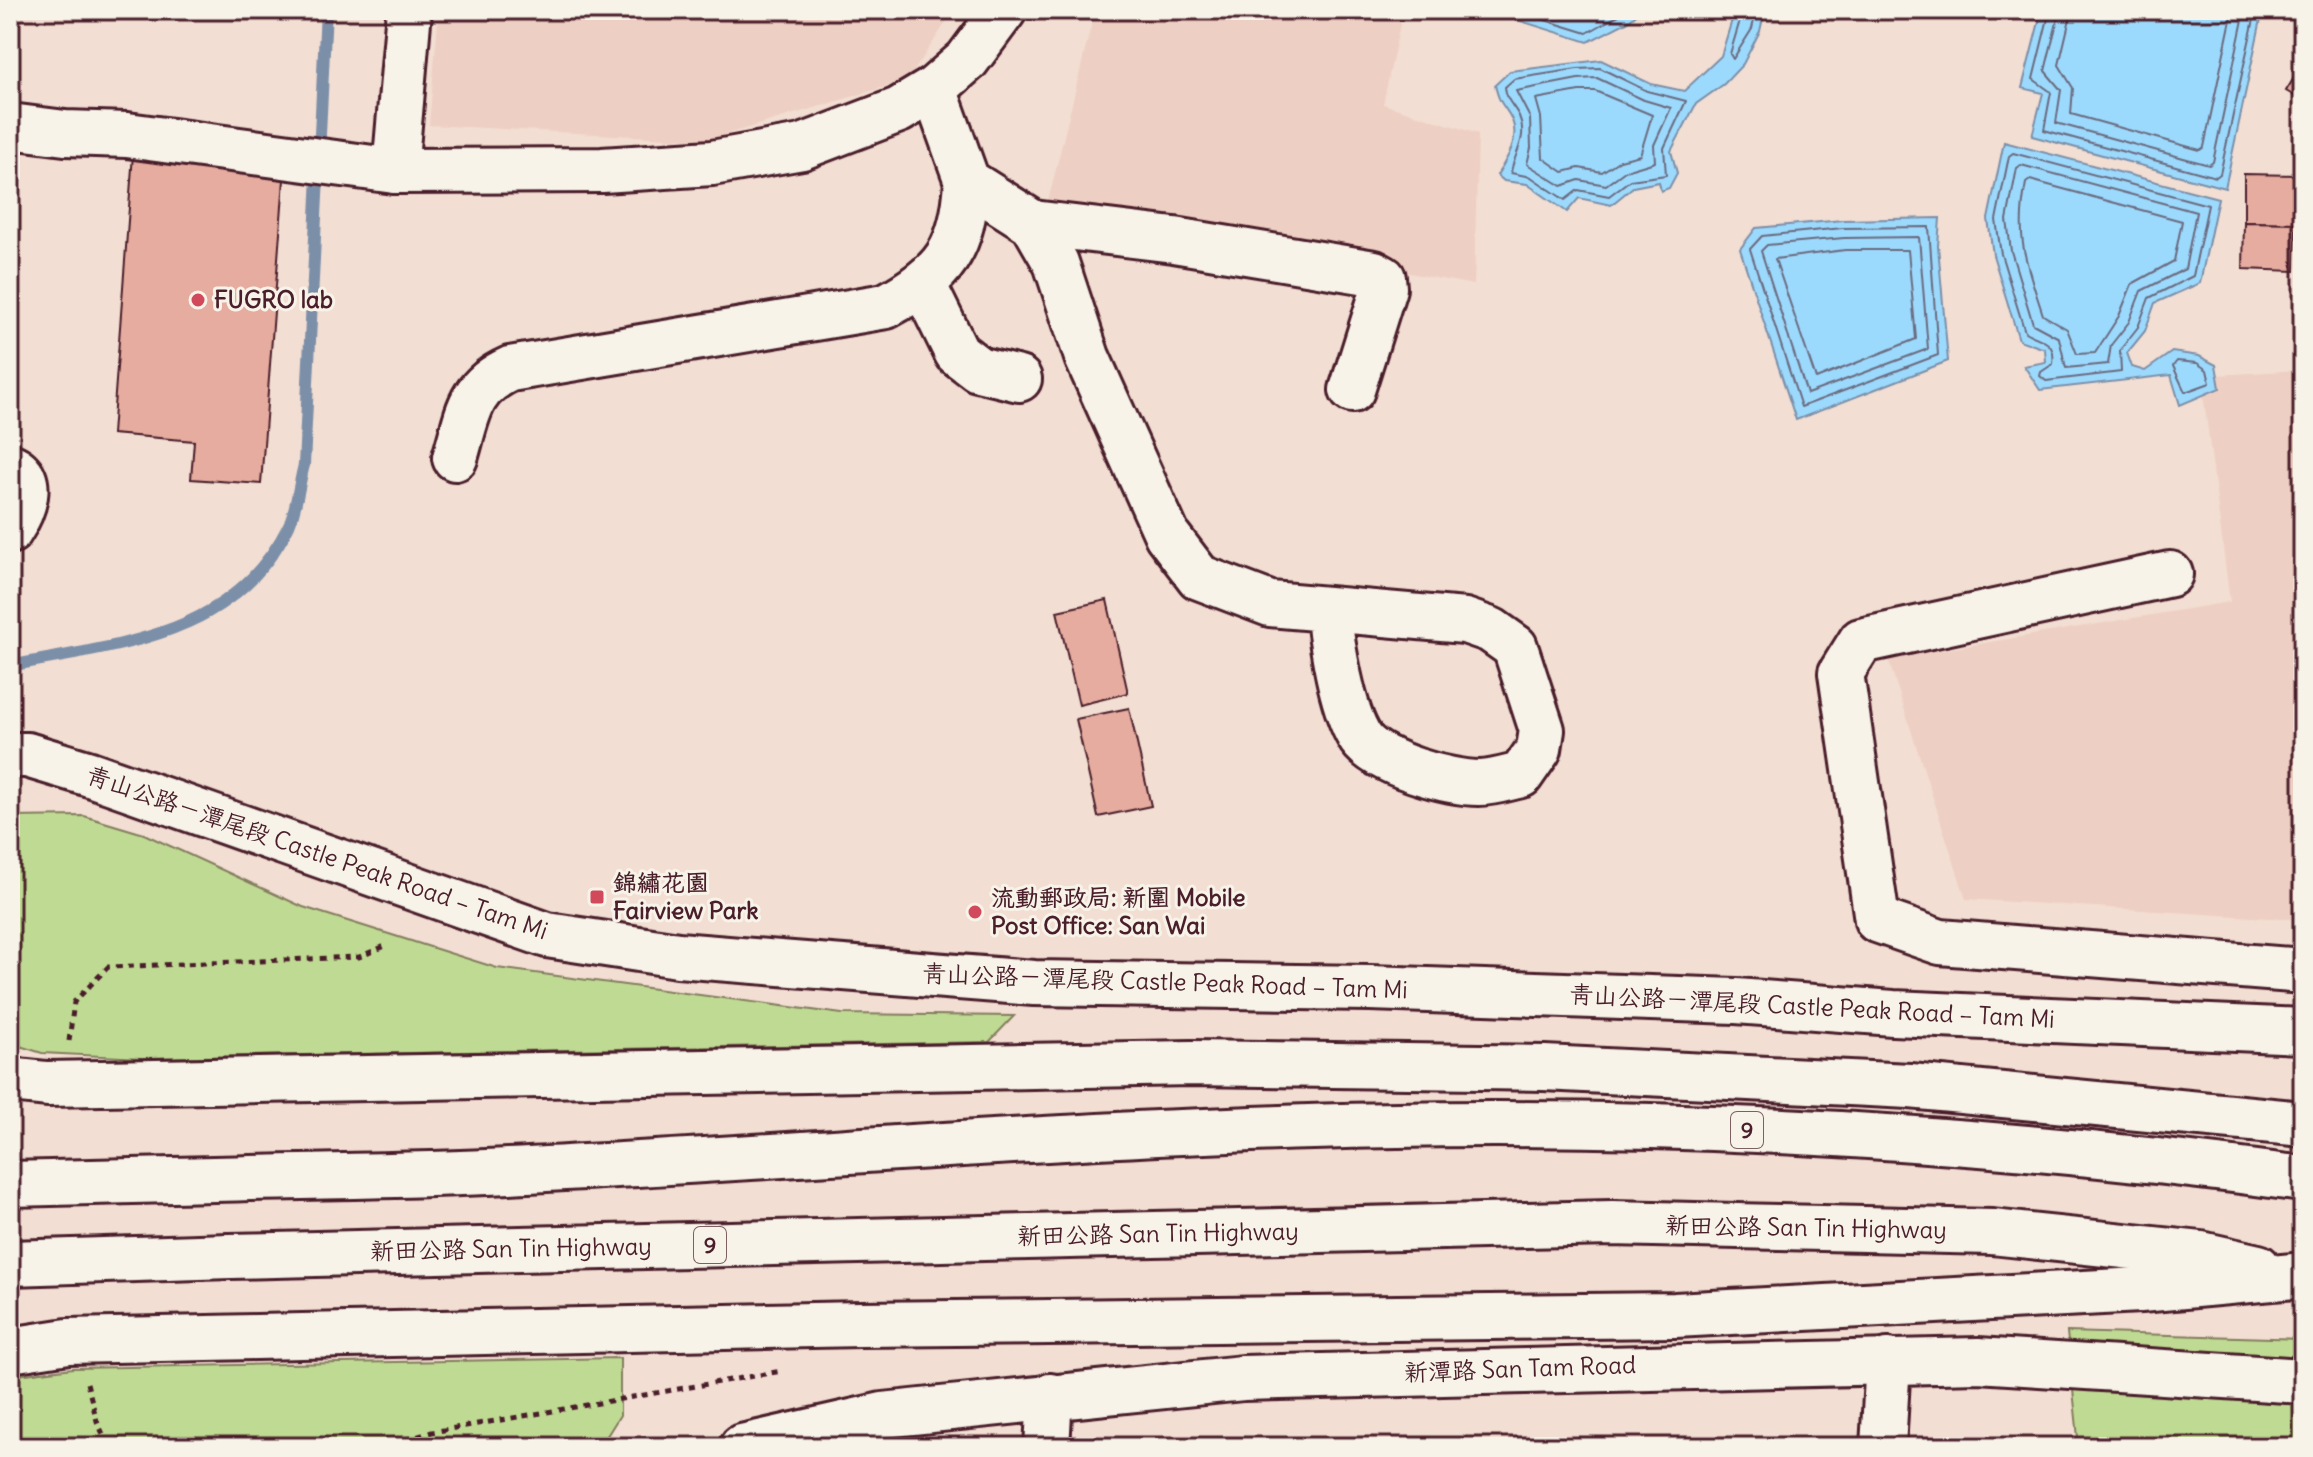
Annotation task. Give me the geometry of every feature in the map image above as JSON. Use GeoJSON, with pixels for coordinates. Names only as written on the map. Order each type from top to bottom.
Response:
{"type":"FeatureCollection","features":[{"type":"Feature","properties":{"kind":"main road"},"geometry":{"type":"LineString","coordinates":[[395,171],[409,10]]}},
{"type":"Feature","properties":{"kind":"main road"},"geometry":{"type":"LineString","coordinates":[[10,126],[65,133],[127,135],[395,171],[602,170],[712,163],[802,147],[899,110],[934,89],[967,60],[1004,10]]}},
{"type":"Feature","properties":{"kind":"main road"},"geometry":{"type":"LineString","coordinates":[[455,458],[475,393],[488,379],[510,369],[886,306],[924,286],[946,258],[964,224],[967,181],[934,89]]}},
{"type":"Feature","properties":{"kind":"main road"},"geometry":{"type":"LineString","coordinates":[[967,181],[1033,223],[1174,240],[1374,273],[1383,278],[1384,288],[1352,390]]}},
{"type":"Feature","properties":{"kind":"main road"},"geometry":{"type":"LineString","coordinates":[[1033,223],[1056,263],[1087,357],[1167,535],[1199,577],[1270,604],[1328,609],[1465,621],[1491,630],[1515,647],[1542,730],[1539,749],[1521,775],[1479,783],[1404,768],[1362,740],[1336,668],[1328,609]]}},
{"type":"Feature","properties":{"kind":"main road"},"geometry":{"type":"LineString","coordinates":[[924,286],[957,353],[978,369],[1019,379]]}},
{"type":"Feature","properties":{"kind":"main road"},"geometry":{"type":"LineString","coordinates":[[10,466],[17,469],[25,483],[23,512],[10,531]]}},
{"type":"Feature","properties":{"kind":"main road"},"geometry":{"type":"LineString","coordinates":[[2170,574],[1861,641],[1841,673],[1877,920],[1940,942],[2303,971]]}},
{"type":"Feature","properties":{"kind":"main road","name":"青山公路－潭尾段 Castle Peak Road – Tam Mi"},"geometry":{"type":"LineString","coordinates":[[10,755],[27,755],[90,774],[547,935],[678,955],[1034,983],[1370,988],[1736,1001],[1893,1013],[2303,1031]]}},
{"type":"Feature","properties":{"kind":"main road"},"geometry":{"type":"LineString","coordinates":[[10,1080],[95,1084],[1191,1063],[1544,1068],[1910,1086],[2303,1124]]}},
{"type":"Feature","properties":{"kind":"main road","name":"9"},"geometry":{"type":"LineString","coordinates":[[10,1184],[505,1171],[1189,1130],[1495,1124],[1717,1128],[1989,1144],[2303,1179]]}},
{"type":"Feature","properties":{"kind":"main road","name":"新田公路 San Tin Highway"},"geometry":{"type":"LineString","coordinates":[[10,1263],[1612,1223],[1992,1232],[2201,1254],[2298,1276]]}},
{"type":"Feature","properties":{"kind":"main road"},"geometry":{"type":"LineString","coordinates":[[10,1350],[68,1341],[797,1325],[1675,1315],[2140,1290],[2298,1276]]}},
{"type":"Feature","properties":{"kind":"main road","name":"新潭路 San Tam Road"},"geometry":{"type":"LineString","coordinates":[[742,1447],[883,1415],[1243,1378],[1978,1360],[2303,1381]]}},
{"type":"Feature","properties":{"kind":"main road"},"geometry":{"type":"LineString","coordinates":[[1883,1447],[1888,1361]]}},
{"type":"Feature","properties":{"kind":"main road"},"geometry":{"type":"LineString","coordinates":[[1047,1447],[1050,1396]]}},
{"type":"Feature","properties":{"kind":"path"},"geometry":{"type":"LineString","coordinates":[[69,1041],[74,1002],[108,967],[359,957],[385,946]]}},
{"type":"Feature","properties":{"kind":"path"},"geometry":{"type":"LineString","coordinates":[[383,1447],[432,1432],[794,1369]]}},
{"type":"Feature","properties":{"kind":"path"},"geometry":{"type":"LineString","coordinates":[[86,1382],[97,1421],[109,1447]]}},
{"type":"Feature","properties":{"kind":"shaded area"},"geometry":{"type":"Polygon","coordinates":[[[439,10],[954,10],[908,80],[707,140],[429,125],[439,10]]]}},
{"type":"Feature","properties":{"kind":"shaded area"},"geometry":{"type":"Polygon","coordinates":[[[1095,10],[1403,10],[1383,104],[1478,134],[1474,285],[1047,206],[1095,10]]]}},
{"type":"Feature","properties":{"kind":"shaded area"},"geometry":{"type":"Polygon","coordinates":[[[2303,370],[2303,920],[1966,899],[1888,659],[2230,602],[2201,376],[2303,370]]]}},
{"type":"Feature","properties":{"kind":"green space"},"geometry":{"type":"Polygon","coordinates":[[[84,816],[144,834],[303,907],[497,968],[842,1014],[1014,1016],[989,1042],[142,1058],[42,1053],[10,1043],[10,817],[84,816]]]}},
{"type":"Feature","properties":{"kind":"green space"},"geometry":{"type":"Polygon","coordinates":[[[2067,1332],[2303,1339],[2303,1447],[2079,1447],[2067,1332]]]}},
{"type":"Feature","properties":{"kind":"green space"},"geometry":{"type":"Polygon","coordinates":[[[620,1358],[620,1415],[600,1447],[10,1447],[10,1376],[73,1368],[620,1358]]]}},
{"type":"Feature","properties":{"kind":"water"},"geometry":{"type":"Polygon","coordinates":[[[1485,10],[1641,10],[1627,22],[1588,42],[1485,10]]]}},
{"type":"Feature","properties":{"kind":"water"},"geometry":{"type":"Polygon","coordinates":[[[1735,10],[1765,10],[1760,31],[1743,64],[1724,84],[1696,104],[1671,151],[1677,173],[1669,188],[1661,191],[1659,182],[1633,187],[1611,205],[1579,198],[1567,212],[1527,184],[1504,181],[1497,175],[1511,149],[1514,127],[1495,85],[1510,71],[1601,60],[1651,84],[1684,91],[1721,56],[1735,10]]]}},
{"type":"Feature","properties":{"kind":"water"},"geometry":{"type":"Polygon","coordinates":[[[2042,10],[2263,10],[2225,188],[2032,136],[2043,93],[2022,88],[2042,10]]]}},
{"type":"Feature","properties":{"kind":"water"},"geometry":{"type":"Polygon","coordinates":[[[2004,142],[2218,198],[2200,283],[2155,303],[2145,331],[2127,353],[2132,367],[2145,371],[2172,352],[2199,356],[2216,365],[2220,388],[2180,405],[2171,375],[2040,390],[2024,366],[2046,362],[2045,349],[2019,340],[1993,255],[1988,219],[2004,142]]]}},
{"type":"Feature","properties":{"kind":"water"},"geometry":{"type":"Polygon","coordinates":[[[1940,218],[1938,246],[1948,361],[1796,420],[1740,249],[1756,228],[1843,220],[1940,218]]]}},
{"type":"Feature","properties":{"kind":"building"},"geometry":{"type":"Polygon","coordinates":[[[2303,63],[2303,101],[2286,91],[2303,63]]]}},
{"type":"Feature","properties":{"kind":"building","name":"FUGRO lab"},"geometry":{"type":"Polygon","coordinates":[[[133,154],[285,166],[261,484],[191,479],[194,441],[112,434],[133,154]]]}},
{"type":"Feature","properties":{"kind":"building"},"geometry":{"type":"Polygon","coordinates":[[[2244,174],[2297,175],[2296,223],[2244,222],[2244,174]]]}},
{"type":"Feature","properties":{"kind":"building"},"geometry":{"type":"Polygon","coordinates":[[[2244,222],[2296,223],[2295,271],[2243,269],[2244,222]]]}},
{"type":"Feature","properties":{"kind":"building"},"geometry":{"type":"Polygon","coordinates":[[[1107,600],[1128,693],[1079,705],[1057,611],[1107,600]]]}},
{"type":"Feature","properties":{"kind":"building"},"geometry":{"type":"Polygon","coordinates":[[[1129,708],[1151,806],[1098,817],[1076,719],[1129,708]]]}},
{"type":"Feature","properties":{"kind":"waterway"},"geometry":{"type":"LineString","coordinates":[[10,666],[132,642],[170,630],[205,613],[238,592],[266,563],[289,525],[304,465],[326,10]]}},
{"type":"Feature","properties":{"kind":"place","name":"FUGRO lab"},"geometry":{"type":"Point","coordinates":[198,300]}},
{"type":"Feature","properties":{"kind":"place","name":"錦繡花園 Fairview Park"},"geometry":{"type":"Point","coordinates":[597,897]}},
{"type":"Feature","properties":{"kind":"place","name":"流動郵政局: 新圍 Mobile Post Office: San Wai"},"geometry":{"type":"Point","coordinates":[975,912]}}]}
